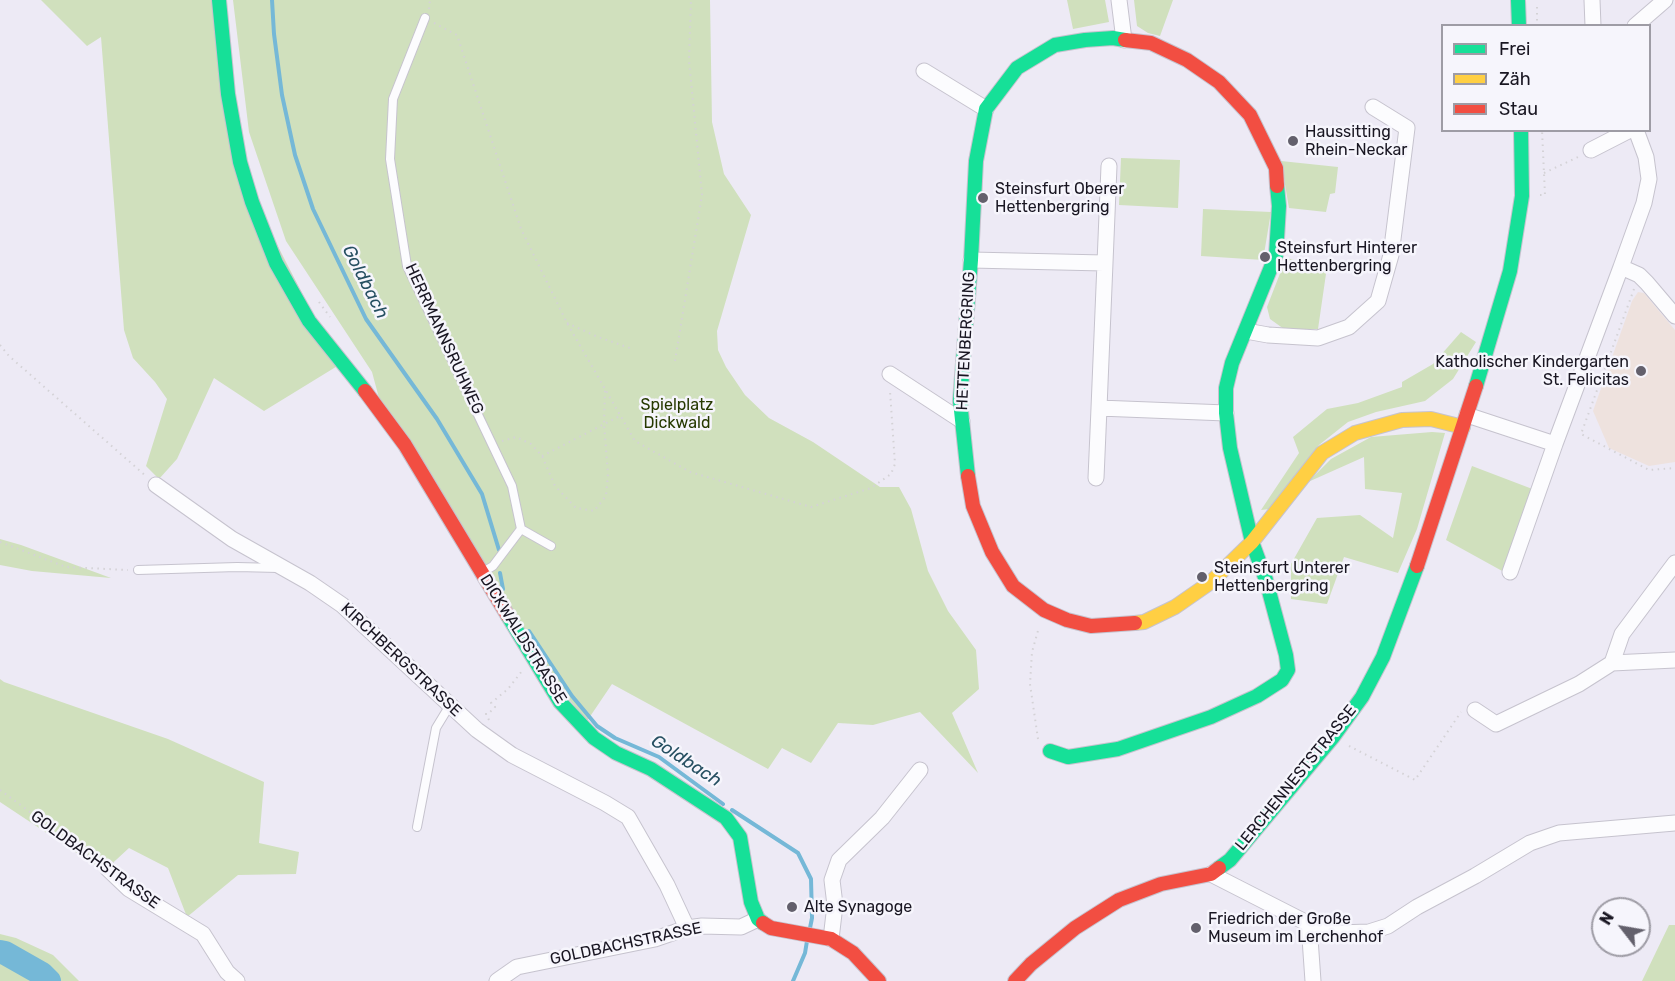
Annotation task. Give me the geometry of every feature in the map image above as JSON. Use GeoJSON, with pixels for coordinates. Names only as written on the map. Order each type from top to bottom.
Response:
{"type":"FeatureCollection","features":[{"type":"Feature","properties":{"kind":"street","name":"DICKWALDSTRASSE"},"geometry":{"type":"LineString","coordinates":[[219,0],[228,94],[240,162],[252,202],[276,263],[309,321],[371,398],[405,445],[560,702],[594,738],[616,753],[651,769],[726,818],[740,837],[751,902],[758,919]]}},
{"type":"Feature","properties":{"kind":"street"},"geometry":{"type":"LineString","coordinates":[[1119,0],[1124,40]]}},
{"type":"Feature","properties":{"kind":"street"},"geometry":{"type":"LineString","coordinates":[[1518,0],[1519,24]]}},
{"type":"Feature","properties":{"kind":"street"},"geometry":{"type":"LineString","coordinates":[[1592,0],[1593,24]]}},
{"type":"Feature","properties":{"kind":"street"},"geometry":{"type":"LineString","coordinates":[[1637,24],[1665,0]]}},
{"type":"Feature","properties":{"kind":"street","name":"HETTENBERGRING"},"geometry":{"type":"LineString","coordinates":[[1252,542],[1230,448],[1226,388],[1232,363],[1276,255],[1280,206],[1276,168],[1250,115],[1219,82],[1187,60],[1151,44],[1113,38],[1055,45],[1017,68],[986,109],[976,162],[960,401],[973,506],[992,552],[1013,586],[1044,610],[1067,620],[1091,626],[1144,622],[1175,607],[1202,588],[1252,542],[1322,453],[1355,433],[1402,420],[1465,421]]}},
{"type":"Feature","properties":{"kind":"street"},"geometry":{"type":"LineString","coordinates":[[924,71],[986,109]]}},
{"type":"Feature","properties":{"kind":"street"},"geometry":{"type":"LineString","coordinates":[[1246,330],[1268,335],[1318,338],[1349,327],[1378,301],[1391,255],[1407,128],[1373,107]]}},
{"type":"Feature","properties":{"kind":"street","name":"LERCHENNESTSTRASSE"},"geometry":{"type":"LineString","coordinates":[[1015,981],[1075,928],[1119,900],[1161,884],[1211,874],[1230,860],[1333,737],[1362,697],[1383,657],[1423,551],[1510,271],[1522,196],[1521,132]]}},
{"type":"Feature","properties":{"kind":"street"},"geometry":{"type":"LineString","coordinates":[[1591,150],[1626,132]]}},
{"type":"Feature","properties":{"kind":"street"},"geometry":{"type":"LineString","coordinates":[[1510,572],[1644,203],[1649,171],[1637,132]]}},
{"type":"Feature","properties":{"kind":"street"},"geometry":{"type":"LineString","coordinates":[[1096,477],[1109,165]]}},
{"type":"Feature","properties":{"kind":"street","name":"HETTENBERGRING"},"geometry":{"type":"LineString","coordinates":[[971,260],[1104,263]]}},
{"type":"Feature","properties":{"kind":"street"},"geometry":{"type":"LineString","coordinates":[[1621,267],[1639,275],[1675,315]]}},
{"type":"Feature","properties":{"kind":"street","name":"HETTENBERGRING"},"geometry":{"type":"LineString","coordinates":[[890,374],[962,421]]}},
{"type":"Feature","properties":{"kind":"street"},"geometry":{"type":"LineString","coordinates":[[1099,408],[1226,413]]}},
{"type":"Feature","properties":{"kind":"street"},"geometry":{"type":"LineString","coordinates":[[1465,421],[1556,444]]}},
{"type":"Feature","properties":{"kind":"street","name":"KIRCHBERGSTRASSE"},"geometry":{"type":"LineString","coordinates":[[156,485],[232,539],[310,583],[342,605],[477,730],[512,755],[605,802],[628,817],[667,885],[687,928]]}},
{"type":"Feature","properties":{"kind":"street"},"geometry":{"type":"LineString","coordinates":[[1050,751],[1068,758],[1118,749],[1211,717],[1257,696],[1282,680],[1288,670],[1286,656],[1266,580],[1252,542]]}},
{"type":"Feature","properties":{"kind":"street"},"geometry":{"type":"LineString","coordinates":[[1612,663],[1622,634],[1675,563]]}},
{"type":"Feature","properties":{"kind":"street"},"geometry":{"type":"LineString","coordinates":[[1475,710],[1496,724],[1579,684],[1612,663],[1675,660]]}},
{"type":"Feature","properties":{"kind":"street"},"geometry":{"type":"LineString","coordinates":[[825,938],[835,905],[832,880],[839,860],[882,818],[920,770]]}},
{"type":"Feature","properties":{"kind":"street"},"geometry":{"type":"LineString","coordinates":[[1211,874],[1309,924],[1338,933],[1369,932],[1388,926],[1530,843],[1559,833],[1675,823]]}},
{"type":"Feature","properties":{"kind":"street","name":"GOLDBACHSTRASSE"},"geometry":{"type":"LineString","coordinates":[[106,868],[129,889],[203,934],[227,972],[237,981]]}},
{"type":"Feature","properties":{"kind":"street"},"geometry":{"type":"LineString","coordinates":[[758,919],[771,928],[825,938],[853,953],[879,981]]}},
{"type":"Feature","properties":{"kind":"street","name":"GOLDBACHSTRASSE"},"geometry":{"type":"LineString","coordinates":[[497,981],[516,967],[655,939],[687,928],[741,927],[758,919]]}},
{"type":"Feature","properties":{"kind":"street"},"geometry":{"type":"LineString","coordinates":[[1309,924],[1311,981]]}},
{"type":"Feature","properties":{"kind":"lane","name":"HERRMANNSRUHWEG"},"geometry":{"type":"LineString","coordinates":[[425,18],[393,99],[390,159],[407,266],[512,486],[521,529]]}},
{"type":"Feature","properties":{"kind":"lane"},"geometry":{"type":"LineString","coordinates":[[482,573],[494,566],[521,529],[551,546]]}},
{"type":"Feature","properties":{"kind":"lane"},"geometry":{"type":"LineString","coordinates":[[138,570],[282,568]]}},
{"type":"Feature","properties":{"kind":"lane"},"geometry":{"type":"LineString","coordinates":[[417,827],[436,728],[450,705]]}},
{"type":"Feature","properties":{"kind":"path"},"geometry":{"type":"LineString","coordinates":[[675,361],[702,195],[689,60],[691,0]]}},
{"type":"Feature","properties":{"kind":"path"},"geometry":{"type":"LineString","coordinates":[[1536,0],[1538,24]]}},
{"type":"Feature","properties":{"kind":"path"},"geometry":{"type":"LineString","coordinates":[[425,18],[457,35],[521,229],[567,323],[635,441],[690,472],[811,507],[871,488],[891,474],[895,464],[890,374]]}},
{"type":"Feature","properties":{"kind":"path"},"geometry":{"type":"LineString","coordinates":[[1522,196],[1545,195],[1542,132]]}},
{"type":"Feature","properties":{"kind":"path"},"geometry":{"type":"LineString","coordinates":[[1544,173],[1591,150]]}},
{"type":"Feature","properties":{"kind":"path"},"geometry":{"type":"LineString","coordinates":[[1639,275],[1581,434],[1649,470],[1675,468]]}},
{"type":"Feature","properties":{"kind":"path"},"geometry":{"type":"LineString","coordinates":[[319,302],[331,320]]}},
{"type":"Feature","properties":{"kind":"path"},"geometry":{"type":"LineString","coordinates":[[567,323],[598,338],[630,348]]}},
{"type":"Feature","properties":{"kind":"path"},"geometry":{"type":"LineString","coordinates":[[0,345],[9,356],[156,485]]}},
{"type":"Feature","properties":{"kind":"path"},"geometry":{"type":"LineString","coordinates":[[493,443],[516,438],[531,444],[542,456],[555,486],[576,508],[594,511],[606,496],[608,474],[604,424],[605,386]]}},
{"type":"Feature","properties":{"kind":"path"},"geometry":{"type":"LineString","coordinates":[[542,456],[621,415]]}},
{"type":"Feature","properties":{"kind":"path"},"geometry":{"type":"LineString","coordinates":[[0,542],[66,567],[138,570]]}},
{"type":"Feature","properties":{"kind":"path"},"geometry":{"type":"LineString","coordinates":[[1034,646],[1030,684],[1037,738],[1050,751]]}},
{"type":"Feature","properties":{"kind":"path"},"geometry":{"type":"LineString","coordinates":[[477,730],[480,725],[489,722],[486,714],[495,707],[491,703],[508,689],[517,674],[535,659]]}},
{"type":"Feature","properties":{"kind":"path"},"geometry":{"type":"LineString","coordinates":[[1333,737],[1415,780],[1466,705],[1475,710]]}},
{"type":"Feature","properties":{"kind":"path","name":"GOLDBACHSTRASSE"},"geometry":{"type":"LineString","coordinates":[[0,790],[106,868]]}},
{"type":"Feature","properties":{"kind":"shaded area","name":"Katholischer Kindergarten St. Felicitas"},"geometry":{"type":"Polygon","coordinates":[[[1638,292],[1644,293],[1675,330],[1675,462],[1649,466],[1609,448],[1593,411],[1632,301],[1638,292]]]}},
{"type":"Feature","properties":{"kind":"green space"},"geometry":{"type":"Polygon","coordinates":[[[41,0],[213,0],[232,157],[339,365],[264,411],[214,378],[177,459],[159,479],[146,466],[167,399],[133,358],[124,330],[101,37],[87,46],[41,0]]]}},
{"type":"Feature","properties":{"kind":"green space","name":"Spielplatz Dickwald"},"geometry":{"type":"Polygon","coordinates":[[[233,0],[710,0],[712,122],[724,174],[751,215],[717,331],[718,350],[726,367],[745,395],[769,418],[813,442],[880,487],[899,487],[911,509],[928,571],[948,611],[976,650],[979,689],[952,713],[978,773],[920,712],[873,725],[838,723],[811,763],[782,748],[768,769],[612,684],[587,721],[564,693],[379,398],[372,372],[286,241],[249,132],[233,0]]]}},
{"type":"Feature","properties":{"kind":"green space"},"geometry":{"type":"Polygon","coordinates":[[[1067,0],[1105,0],[1109,22],[1073,29],[1067,0]]]}},
{"type":"Feature","properties":{"kind":"green space"},"geometry":{"type":"Polygon","coordinates":[[[1134,0],[1173,0],[1160,36],[1148,33],[1137,26],[1134,0]]]}},
{"type":"Feature","properties":{"kind":"green space"},"geometry":{"type":"Polygon","coordinates":[[[1121,158],[1180,160],[1178,208],[1119,205],[1121,158]]]}},
{"type":"Feature","properties":{"kind":"green space"},"geometry":{"type":"Polygon","coordinates":[[[1281,161],[1338,167],[1335,193],[1330,194],[1326,212],[1289,208],[1281,161]]]}},
{"type":"Feature","properties":{"kind":"green space"},"geometry":{"type":"Polygon","coordinates":[[[1203,209],[1271,212],[1263,260],[1201,256],[1203,209]]]}},
{"type":"Feature","properties":{"kind":"green space"},"geometry":{"type":"Polygon","coordinates":[[[1286,258],[1327,267],[1318,329],[1284,329],[1270,319],[1267,307],[1286,258]]]}},
{"type":"Feature","properties":{"kind":"green space"},"geometry":{"type":"Polygon","coordinates":[[[1461,332],[1476,342],[1453,379],[1425,401],[1376,412],[1348,422],[1319,445],[1269,509],[1261,510],[1299,453],[1293,437],[1327,409],[1358,403],[1402,387],[1402,382],[1433,364],[1461,332]]]}},
{"type":"Feature","properties":{"kind":"green space"},"geometry":{"type":"Polygon","coordinates":[[[1445,433],[1417,529],[1398,573],[1344,557],[1327,604],[1291,599],[1291,564],[1317,518],[1360,515],[1393,538],[1402,493],[1365,489],[1364,457],[1308,482],[1331,459],[1371,437],[1445,433]]]}},
{"type":"Feature","properties":{"kind":"green space"},"geometry":{"type":"Polygon","coordinates":[[[1472,466],[1535,490],[1504,572],[1446,540],[1472,466]]]}},
{"type":"Feature","properties":{"kind":"green space"},"geometry":{"type":"Polygon","coordinates":[[[0,539],[111,578],[32,571],[0,565],[0,539]]]}},
{"type":"Feature","properties":{"kind":"green space"},"geometry":{"type":"Polygon","coordinates":[[[0,679],[168,739],[264,782],[259,843],[299,852],[296,874],[238,875],[187,917],[168,868],[129,848],[104,871],[0,802],[0,679]]]}},
{"type":"Feature","properties":{"kind":"green space"},"geometry":{"type":"Polygon","coordinates":[[[1669,925],[1675,925],[1675,981],[1642,981],[1669,925]]]}},
{"type":"Feature","properties":{"kind":"green space"},"geometry":{"type":"Polygon","coordinates":[[[0,934],[16,938],[53,955],[79,981],[0,981],[0,934]]]}},
{"type":"Feature","properties":{"kind":"waterway","name":"Goldbach"},"geometry":{"type":"LineString","coordinates":[[272,0],[282,95],[295,155],[313,209],[366,319],[437,419],[482,494],[499,550]]}},
{"type":"Feature","properties":{"kind":"waterway","name":"Goldbach"},"geometry":{"type":"LineString","coordinates":[[500,573],[503,589]]}},
{"type":"Feature","properties":{"kind":"waterway","name":"Goldbach"},"geometry":{"type":"LineString","coordinates":[[529,631],[572,696],[597,726],[615,738],[659,757],[723,804]]}},
{"type":"Feature","properties":{"kind":"waterway","name":"Goldbach"},"geometry":{"type":"LineString","coordinates":[[732,810],[798,853],[811,879],[810,928]]}},
{"type":"Feature","properties":{"kind":"waterway","name":"Goldbach"},"geometry":{"type":"LineString","coordinates":[[793,981],[805,953],[807,941]]}},
{"type":"Feature","properties":{"kind":"waterway"},"geometry":{"type":"LineString","coordinates":[[0,952],[42,974],[49,981]]}},
{"type":"Feature","properties":{"kind":"traffic: fast"},"geometry":{"type":"LineString","coordinates":[[219,0],[228,94],[240,162],[252,202],[276,263],[309,321],[365,391]]}},
{"type":"Feature","properties":{"kind":"traffic: fast"},"geometry":{"type":"LineString","coordinates":[[1518,0],[1519,24]]}},
{"type":"Feature","properties":{"kind":"traffic: fast"},"geometry":{"type":"LineString","coordinates":[[968,476],[960,401],[976,161],[986,109],[1017,68],[1055,45],[1085,40],[1113,38],[1125,40]]}},
{"type":"Feature","properties":{"kind":"traffic: fast"},"geometry":{"type":"LineString","coordinates":[[1476,386],[1510,271],[1522,196],[1521,132]]}},
{"type":"Feature","properties":{"kind":"traffic: fast"},"geometry":{"type":"LineString","coordinates":[[1050,751],[1068,757],[1118,749],[1211,717],[1257,696],[1282,680],[1288,670],[1266,580],[1252,542],[1230,448],[1226,413],[1226,388],[1232,363],[1276,255],[1279,206],[1277,186]]}},
{"type":"Feature","properties":{"kind":"traffic: fast"},"geometry":{"type":"LineString","coordinates":[[1219,868],[1230,860],[1333,737],[1362,697],[1383,657],[1417,566]]}},
{"type":"Feature","properties":{"kind":"traffic: fast"},"geometry":{"type":"LineString","coordinates":[[508,616],[560,702],[594,738],[616,753],[651,769],[726,818],[740,837],[751,902],[758,919],[763,923]]}},
{"type":"Feature","properties":{"kind":"traffic: slow"},"geometry":{"type":"LineString","coordinates":[[1135,623],[1144,622],[1175,607],[1211,582],[1252,542],[1322,453],[1355,433],[1402,420],[1431,419],[1463,427]]}},
{"type":"Feature","properties":{"kind":"traffic: jam"},"geometry":{"type":"LineString","coordinates":[[1125,40],[1151,43],[1187,60],[1219,82],[1250,115],[1276,168],[1277,186]]}},
{"type":"Feature","properties":{"kind":"traffic: jam"},"geometry":{"type":"LineString","coordinates":[[1417,566],[1476,386]]}},
{"type":"Feature","properties":{"kind":"traffic: jam"},"geometry":{"type":"LineString","coordinates":[[365,391],[405,445],[508,616]]}},
{"type":"Feature","properties":{"kind":"traffic: jam"},"geometry":{"type":"LineString","coordinates":[[968,476],[973,506],[992,552],[1013,586],[1044,610],[1067,620],[1091,626],[1135,623]]}},
{"type":"Feature","properties":{"kind":"traffic: jam"},"geometry":{"type":"LineString","coordinates":[[1015,981],[1031,964],[1075,928],[1119,900],[1161,884],[1211,874],[1219,868]]}},
{"type":"Feature","properties":{"kind":"traffic: jam"},"geometry":{"type":"LineString","coordinates":[[763,923],[771,928],[831,939],[853,953],[879,981]]}},
{"type":"Feature","properties":{"kind":"place","name":"Haussitting Rhein-Neckar"},"geometry":{"type":"Point","coordinates":[1293,141]}},
{"type":"Feature","properties":{"kind":"place","name":"Steinsfurt Oberer Hettenbergring"},"geometry":{"type":"Point","coordinates":[983,198]}},
{"type":"Feature","properties":{"kind":"place","name":"Steinsfurt Hinterer Hettenbergring"},"geometry":{"type":"Point","coordinates":[1265,257]}},
{"type":"Feature","properties":{"kind":"place","name":"Katholischer Kindergarten St. Felicitas"},"geometry":{"type":"Point","coordinates":[1641,371]}},
{"type":"Feature","properties":{"kind":"place","name":"Steinsfurt Unterer Hettenbergring"},"geometry":{"type":"Point","coordinates":[1202,577]}},
{"type":"Feature","properties":{"kind":"place","name":"Alte Synagoge"},"geometry":{"type":"Point","coordinates":[792,907]}},
{"type":"Feature","properties":{"kind":"place","name":"Friedrich der Große Museum im Lerchenhof"},"geometry":{"type":"Point","coordinates":[1196,928]}}]}
